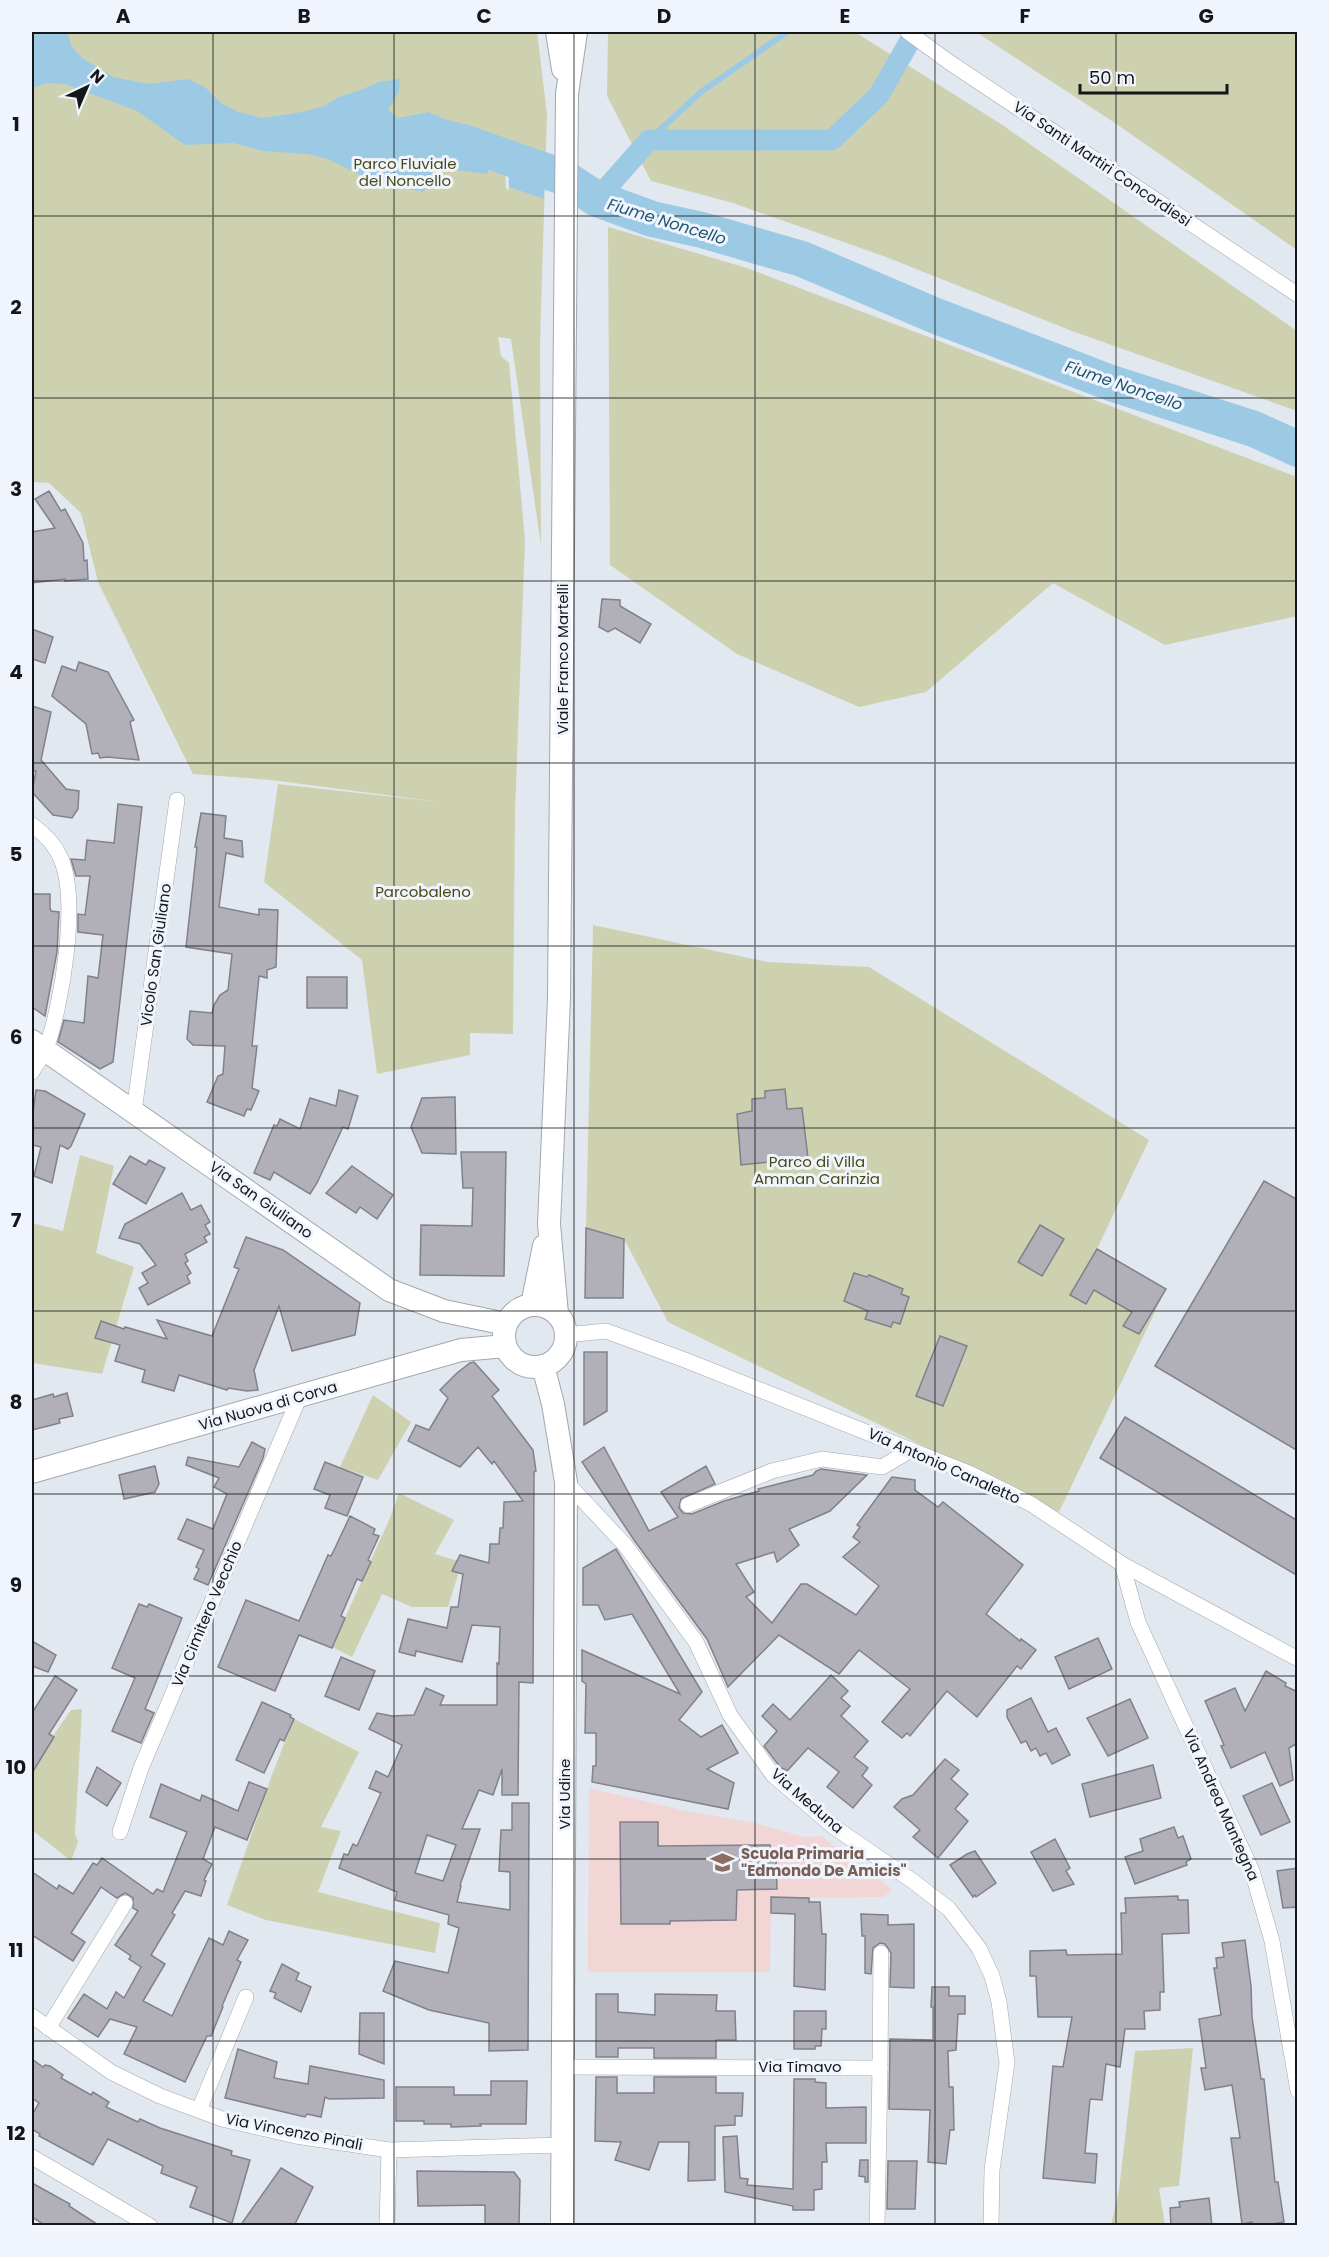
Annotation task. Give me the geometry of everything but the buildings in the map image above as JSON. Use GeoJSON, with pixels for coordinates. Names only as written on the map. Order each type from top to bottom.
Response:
{"type":"FeatureCollection","features":[{"type":"Feature","properties":{"kind":"main road","name":"Viale Franco Martelli"},"geometry":{"type":"LineString","coordinates":[[557,32],[567,94]]}},
{"type":"Feature","properties":{"kind":"main road","name":"Viale Franco Martelli"},"geometry":{"type":"LineString","coordinates":[[557,1314],[549,1224],[560,977],[567,94],[576,32]]}},
{"type":"Feature","properties":{"kind":"main road","name":"Via San Giuliano"},"geometry":{"type":"LineString","coordinates":[[39,1045],[389,1290],[505,1335]]}},
{"type":"Feature","properties":{"kind":"main road","name":"Viale Franco Martelli"},"geometry":{"type":"LineString","coordinates":[[532,1305],[549,1224]]}},
{"type":"Feature","properties":{"kind":"main road"},"geometry":{"type":"LineString","coordinates":[[532,1305],[549,1308],[557,1314],[564,1324],[566,1335],[561,1353],[551,1362],[536,1367],[522,1364],[514,1359],[505,1335],[518,1309],[532,1305]]}},
{"type":"Feature","properties":{"kind":"main road","name":"Via Nuova di Corva"},"geometry":{"type":"LineString","coordinates":[[32,1472],[299,1398],[505,1335]]}},
{"type":"Feature","properties":{"kind":"main road","name":"Via Udine"},"geometry":{"type":"LineString","coordinates":[[543,1366],[553,1404],[566,1482],[562,2226]]}},
{"type":"Feature","properties":{"kind":"street","name":"Via Santi Martiri Concordiesi"},"geometry":{"type":"LineString","coordinates":[[908,32],[949,62],[1298,295]]}},
{"type":"Feature","properties":{"kind":"street","name":"Vicolo San Giuliano"},"geometry":{"type":"LineString","coordinates":[[134,1111],[177,800]]}},
{"type":"Feature","properties":{"kind":"street"},"geometry":{"type":"LineString","coordinates":[[32,825],[50,839],[62,861],[70,906],[68,947],[57,1004],[39,1045],[32,1072]]}},
{"type":"Feature","properties":{"kind":"street","name":"Via Antonio Canaletto"},"geometry":{"type":"LineString","coordinates":[[566,1335],[606,1332],[685,1360],[971,1474],[1031,1504],[1122,1564],[1298,1659]]}},
{"type":"Feature","properties":{"kind":"street","name":"Via Cimitero Vecchio"},"geometry":{"type":"LineString","coordinates":[[120,1832],[141,1768],[299,1398]]}},
{"type":"Feature","properties":{"kind":"street"},"geometry":{"type":"LineString","coordinates":[[688,1505],[772,1471],[822,1459],[882,1467],[910,1450]]}},
{"type":"Feature","properties":{"kind":"street","name":"Via Meduna"},"geometry":{"type":"LineString","coordinates":[[566,1482],[625,1545],[696,1642],[730,1715],[773,1774],[834,1827],[949,1909],[979,1948],[992,1976],[999,2002],[1006,2063],[992,2170],[991,2226]]}},
{"type":"Feature","properties":{"kind":"street","name":"Via Andrea Mantegna"},"geometry":{"type":"LineString","coordinates":[[1122,1564],[1138,1622],[1252,1872],[1272,1941],[1298,2091]]}},
{"type":"Feature","properties":{"kind":"street"},"geometry":{"type":"LineString","coordinates":[[48,2028],[125,1903]]}},
{"type":"Feature","properties":{"kind":"street"},"geometry":{"type":"LineString","coordinates":[[877,2226],[881,1953]]}},
{"type":"Feature","properties":{"kind":"street"},"geometry":{"type":"LineString","coordinates":[[199,2110],[246,1997]]}},
{"type":"Feature","properties":{"kind":"street","name":"Via Vincenzo Pinali"},"geometry":{"type":"LineString","coordinates":[[32,2016],[111,2072],[160,2096],[222,2119],[296,2136],[388,2150],[562,2145]]}},
{"type":"Feature","properties":{"kind":"street","name":"Via Timavo"},"geometry":{"type":"LineString","coordinates":[[563,2067],[880,2068]]}},
{"type":"Feature","properties":{"kind":"street"},"geometry":{"type":"LineString","coordinates":[[387,2226],[388,2150]]}},
{"type":"Feature","properties":{"kind":"street"},"geometry":{"type":"LineString","coordinates":[[32,2157],[150,2226]]}},
{"type":"Feature","properties":{"kind":"shaded area","name":"Scuola Primaria \"Edmondo De Amicis\""},"geometry":{"type":"Polygon","coordinates":[[[589,1788],[686,1811],[755,1823],[804,1837],[821,1836],[892,1889],[884,1897],[771,1898],[770,1972],[588,1972],[589,1788]]]}},
{"type":"Feature","properties":{"kind":"green space"},"geometry":{"type":"Polygon","coordinates":[[[32,32],[537,32],[547,114],[540,345],[541,545],[511,339],[498,337],[501,356],[509,363],[525,540],[515,812],[513,1034],[470,1033],[470,1055],[377,1074],[362,960],[264,882],[278,784],[439,802],[271,780],[193,774],[98,582],[81,513],[49,483],[32,482],[32,32]]]}},
{"type":"Feature","properties":{"kind":"green space"},"geometry":{"type":"Polygon","coordinates":[[[608,32],[855,32],[1001,124],[1297,331],[1297,411],[1072,331],[886,257],[733,203],[651,181],[607,96],[608,32]]]}},
{"type":"Feature","properties":{"kind":"green space"},"geometry":{"type":"Polygon","coordinates":[[[976,32],[1297,32],[1297,250],[1115,123],[976,32]]]}},
{"type":"Feature","properties":{"kind":"green space"},"geometry":{"type":"Polygon","coordinates":[[[608,227],[747,268],[1297,477],[1297,616],[1165,645],[1053,583],[926,692],[859,707],[737,654],[610,565],[608,227]]]}},
{"type":"Feature","properties":{"kind":"green space","name":"Parco di Villa Amman Carinzia"},"geometry":{"type":"Polygon","coordinates":[[[593,925],[768,962],[869,967],[1149,1140],[1097,1249],[1166,1289],[1059,1512],[668,1322],[624,1239],[586,1228],[593,925]]]}},
{"type":"Feature","properties":{"kind":"green space"},"geometry":{"type":"Polygon","coordinates":[[[80,1155],[114,1166],[96,1253],[134,1267],[102,1374],[32,1363],[32,1223],[63,1231],[80,1155]]]}},
{"type":"Feature","properties":{"kind":"green space"},"geometry":{"type":"Polygon","coordinates":[[[373,1395],[411,1422],[378,1480],[340,1467],[373,1395]]]}},
{"type":"Feature","properties":{"kind":"green space"},"geometry":{"type":"Polygon","coordinates":[[[399,1493],[454,1520],[435,1554],[462,1562],[448,1607],[412,1607],[382,1594],[352,1657],[332,1647],[399,1493]]]}},
{"type":"Feature","properties":{"kind":"green space"},"geometry":{"type":"Polygon","coordinates":[[[82,1709],[75,1834],[78,1842],[71,1861],[32,1830],[32,1766],[71,1710],[82,1709]]]}},
{"type":"Feature","properties":{"kind":"green space"},"geometry":{"type":"Polygon","coordinates":[[[294,1719],[359,1752],[321,1827],[341,1831],[318,1892],[440,1923],[435,1953],[266,1920],[227,1905],[294,1719]]]}},
{"type":"Feature","properties":{"kind":"green space"},"geometry":{"type":"Polygon","coordinates":[[[1193,2048],[1179,2186],[1159,2188],[1165,2225],[1111,2225],[1119,2190],[1135,2051],[1193,2048]]]}},
{"type":"Feature","properties":{"kind":"water"},"geometry":{"type":"Polygon","coordinates":[[[32,32],[67,32],[72,47],[82,58],[113,77],[149,84],[188,79],[205,87],[221,103],[239,112],[262,118],[324,106],[338,97],[379,82],[400,79],[399,91],[388,110],[398,118],[428,112],[486,137],[488,174],[446,169],[432,172],[424,192],[377,183],[330,160],[308,154],[262,151],[233,143],[185,145],[137,111],[65,84],[48,83],[35,87],[32,84],[32,32]]]}},
{"type":"Feature","properties":{"kind":"water"},"geometry":{"type":"Polygon","coordinates":[[[507,143],[545,165],[544,199],[509,187],[507,143]]]}},
{"type":"Feature","properties":{"kind":"pier"},"geometry":{"type":"Polygon","coordinates":[[[507,140],[509,190],[506,188],[504,143],[507,140]]]}},
{"type":"Feature","properties":{"kind":"waterway"},"geometry":{"type":"LineString","coordinates":[[649,140],[701,92],[787,32]]}},
{"type":"Feature","properties":{"kind":"waterway"},"geometry":{"type":"LineString","coordinates":[[597,199],[649,140],[832,140],[879,95],[915,32]]}},
{"type":"Feature","properties":{"kind":"waterway","name":"Fiume Noncello"},"geometry":{"type":"LineString","coordinates":[[441,137],[463,142],[563,177],[597,199],[652,219],[702,230],[802,259],[936,316],[1111,383],[1254,429],[1298,449]]}},
{"type":"Feature","properties":{"kind":"place","name":"Scuola Primaria \"Edmondo De Amicis\""},"geometry":{"type":"Point","coordinates":[723,1863]}},
{"type":"Feature","properties":{"kind":"park label","name":"Parco Fluviale del Noncello"},"geometry":{"type":"Point","coordinates":[405,172]}},
{"type":"Feature","properties":{"kind":"park label","name":"Parcobaleno"},"geometry":{"type":"Point","coordinates":[423,892]}}]}
